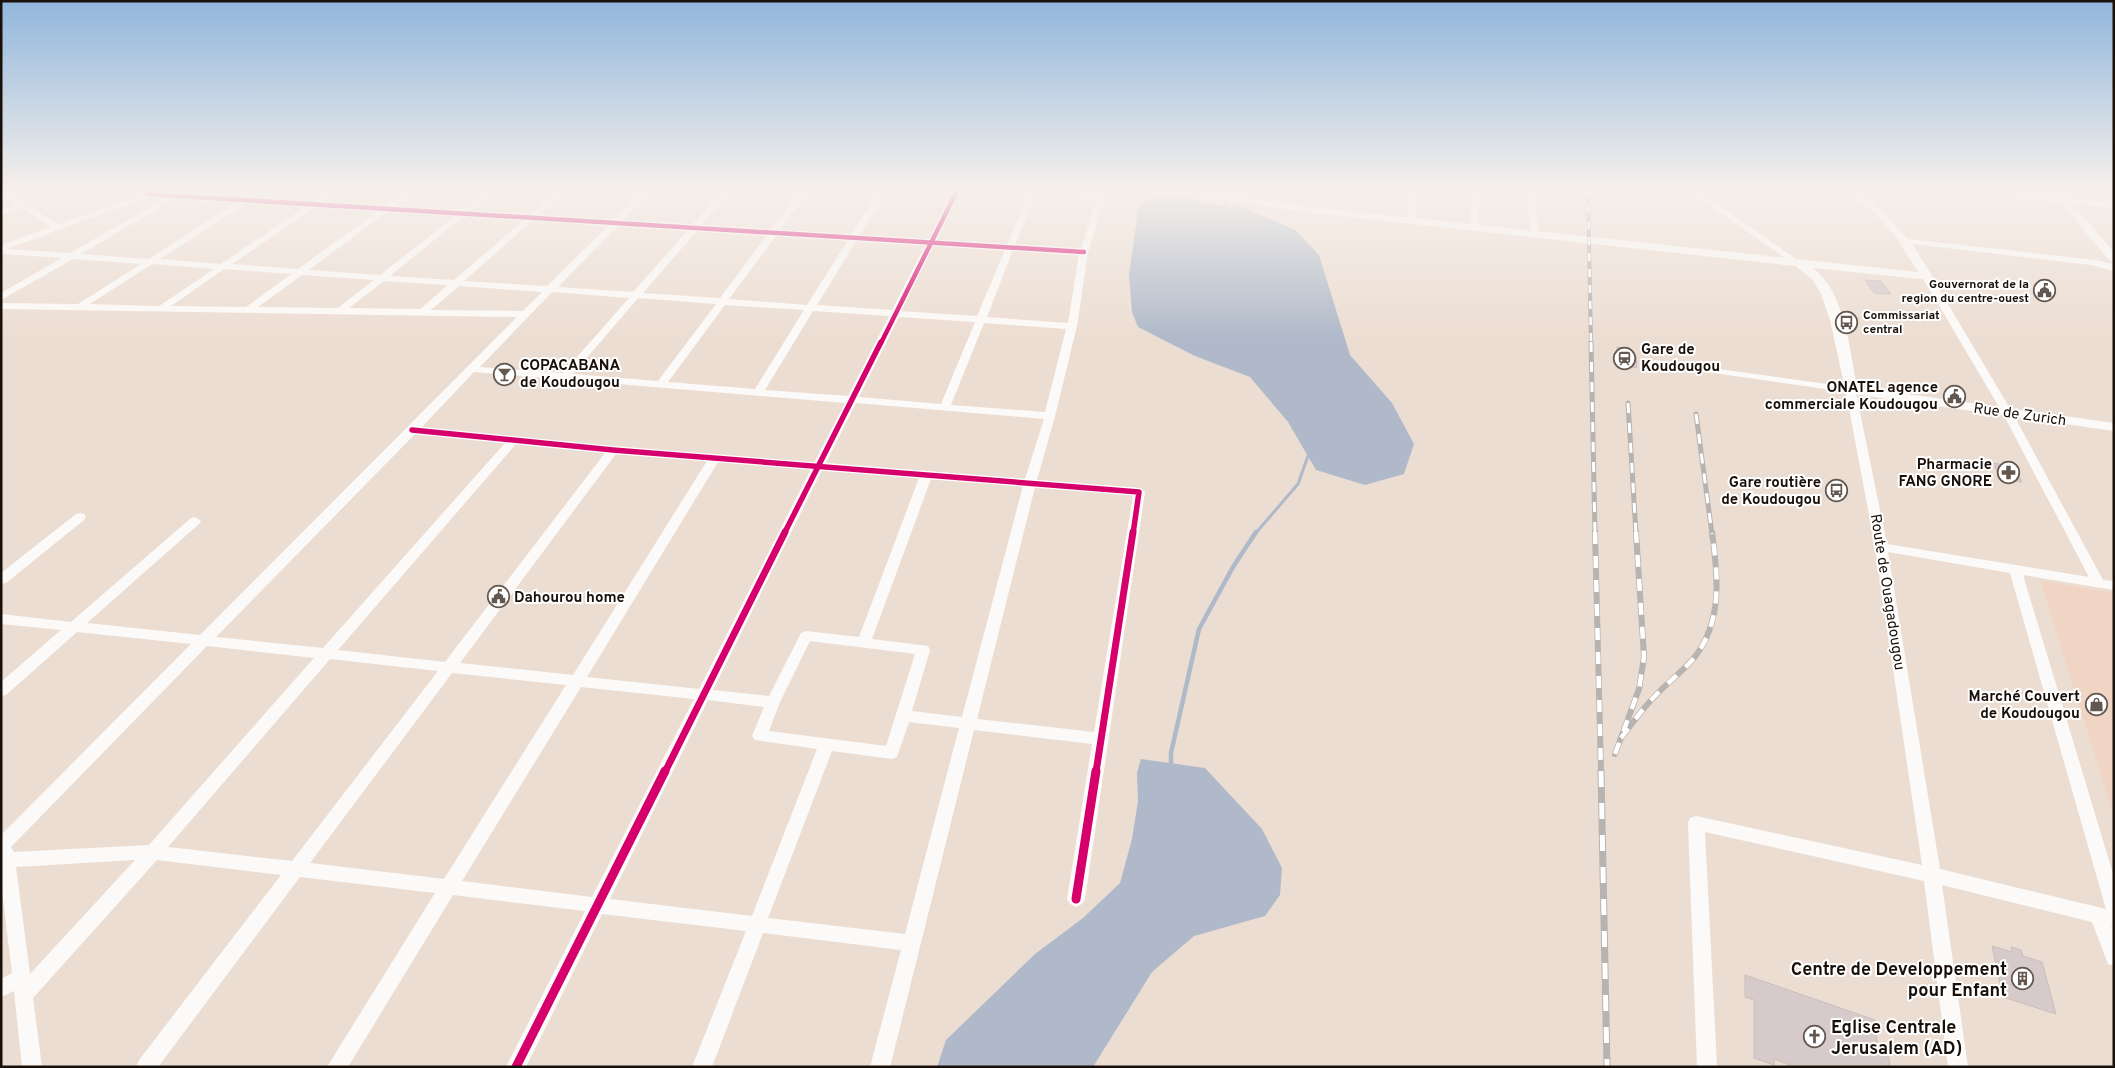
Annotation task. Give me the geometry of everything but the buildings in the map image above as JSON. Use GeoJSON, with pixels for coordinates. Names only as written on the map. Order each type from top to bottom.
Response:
{"type":"FeatureCollection","features":[{"type":"Feature","properties":{"kind":"main road"},"geometry":{"type":"LineString","coordinates":[[1579,239],[1928,277]]}},
{"type":"Feature","properties":{"kind":"main road"},"geometry":{"type":"LineString","coordinates":[[2096,239],[2114,261]]}},
{"type":"Feature","properties":{"kind":"main road"},"geometry":{"type":"LineString","coordinates":[[1904,240],[1928,277]]}},
{"type":"Feature","properties":{"kind":"main road"},"geometry":{"type":"LineString","coordinates":[[1904,240],[2091,262],[2114,268]]}},
{"type":"Feature","properties":{"kind":"main road"},"geometry":{"type":"LineString","coordinates":[[2091,262],[2114,261]]}},
{"type":"Feature","properties":{"kind":"main road","name":"Route de Ouagadougou"},"geometry":{"type":"LineString","coordinates":[[1798,263],[1813,274],[1826,290],[1851,390]]}},
{"type":"Feature","properties":{"kind":"main road","name":"Rue de Zurich"},"geometry":{"type":"LineString","coordinates":[[1851,390],[2114,427]]}},
{"type":"Feature","properties":{"kind":"street"},"geometry":{"type":"LineString","coordinates":[[1,250],[29,239]]}},
{"type":"Feature","properties":{"kind":"street"},"geometry":{"type":"LineString","coordinates":[[1,298],[101,239]]}},
{"type":"Feature","properties":{"kind":"street"},"geometry":{"type":"LineString","coordinates":[[80,307],[185,239]]}},
{"type":"Feature","properties":{"kind":"street"},"geometry":{"type":"LineString","coordinates":[[160,309],[263,239]]}},
{"type":"Feature","properties":{"kind":"street"},"geometry":{"type":"LineString","coordinates":[[248,310],[345,239]]}},
{"type":"Feature","properties":{"kind":"street"},"geometry":{"type":"LineString","coordinates":[[340,312],[432,239]]}},
{"type":"Feature","properties":{"kind":"street"},"geometry":{"type":"LineString","coordinates":[[423,312],[507,239]]}},
{"type":"Feature","properties":{"kind":"street"},"geometry":{"type":"LineString","coordinates":[[4,848],[204,640],[600,239]]}},
{"type":"Feature","properties":{"kind":"street"},"geometry":{"type":"LineString","coordinates":[[565,377],[685,239]]}},
{"type":"Feature","properties":{"kind":"street"},"geometry":{"type":"LineString","coordinates":[[661,384],[769,239]]}},
{"type":"Feature","properties":{"kind":"street"},"geometry":{"type":"LineString","coordinates":[[758,392],[852,239]]}},
{"type":"Feature","properties":{"kind":"street"},"geometry":{"type":"LineString","coordinates":[[869,239],[1084,252]]}},
{"type":"Feature","properties":{"kind":"street"},"geometry":{"type":"LineString","coordinates":[[516,1067],[933,239]]}},
{"type":"Feature","properties":{"kind":"street"},"geometry":{"type":"LineString","coordinates":[[945,407],[1013,239]]}},
{"type":"Feature","properties":{"kind":"street"},"geometry":{"type":"LineString","coordinates":[[880,1067],[1030,483],[1050,416],[1072,326],[1084,252],[1088,239]]}},
{"type":"Feature","properties":{"kind":"street","name":"Route de Ouagadougou"},"geometry":{"type":"LineString","coordinates":[[1763,239],[1798,263]]}},
{"type":"Feature","properties":{"kind":"street"},"geometry":{"type":"LineString","coordinates":[[1,250],[1072,326]]}},
{"type":"Feature","properties":{"kind":"street"},"geometry":{"type":"LineString","coordinates":[[1928,277],[2007,412],[2099,584]]}},
{"type":"Feature","properties":{"kind":"street"},"geometry":{"type":"LineString","coordinates":[[1,306],[526,314]]}},
{"type":"Feature","properties":{"kind":"street","name":"Rue de Zurich"},"geometry":{"type":"LineString","coordinates":[[1658,362],[1851,390]]}},
{"type":"Feature","properties":{"kind":"street"},"geometry":{"type":"LineString","coordinates":[[471,369],[1050,416]]}},
{"type":"Feature","properties":{"kind":"street","name":"Route de Ouagadougou"},"geometry":{"type":"LineString","coordinates":[[1851,390],[1881,547],[1932,875],[1958,1067]]}},
{"type":"Feature","properties":{"kind":"street"},"geometry":{"type":"LineString","coordinates":[[412,430],[613,450],[1139,492],[1076,899]]}},
{"type":"Feature","properties":{"kind":"street"},"geometry":{"type":"LineString","coordinates":[[1,988],[22,987],[153,852],[513,440]]}},
{"type":"Feature","properties":{"kind":"street"},"geometry":{"type":"LineString","coordinates":[[146,1067],[613,450]]}},
{"type":"Feature","properties":{"kind":"street"},"geometry":{"type":"LineString","coordinates":[[337,1067],[715,458]]}},
{"type":"Feature","properties":{"kind":"street"},"geometry":{"type":"LineString","coordinates":[[864,643],[926,476]]}},
{"type":"Feature","properties":{"kind":"street"},"geometry":{"type":"LineString","coordinates":[[1,580],[80,517]]}},
{"type":"Feature","properties":{"kind":"street"},"geometry":{"type":"LineString","coordinates":[[1,691],[195,521]]}},
{"type":"Feature","properties":{"kind":"street"},"geometry":{"type":"LineString","coordinates":[[1881,547],[2114,586]]}},
{"type":"Feature","properties":{"kind":"street"},"geometry":{"type":"LineString","coordinates":[[2016,569],[2109,914],[2114,958]]}},
{"type":"Feature","properties":{"kind":"street"},"geometry":{"type":"LineString","coordinates":[[1,619],[773,702]]}},
{"type":"Feature","properties":{"kind":"street"},"geometry":{"type":"LineString","coordinates":[[806,636],[923,650],[892,752],[760,736],[773,702],[806,636]]}},
{"type":"Feature","properties":{"kind":"street"},"geometry":{"type":"LineString","coordinates":[[903,716],[1101,738]]}},
{"type":"Feature","properties":{"kind":"street"},"geometry":{"type":"LineString","coordinates":[[702,1067],[827,744]]}},
{"type":"Feature","properties":{"kind":"street"},"geometry":{"type":"LineString","coordinates":[[1708,1067],[1696,823],[2109,914]]}},
{"type":"Feature","properties":{"kind":"street"},"geometry":{"type":"LineString","coordinates":[[4,848],[153,852],[913,943]]}},
{"type":"Feature","properties":{"kind":"street"},"geometry":{"type":"LineString","coordinates":[[4,848],[32,1067]]}},
{"type":"Feature","properties":{"kind":"shaded area","name":"Marché Couvert de Koudougou"},"geometry":{"type":"Polygon","coordinates":[[[2040,580],[2114,593],[2114,817],[2040,580]]]}},
{"type":"Feature","properties":{"kind":"water"},"geometry":{"type":"Polygon","coordinates":[[[1134,239],[1303,239],[1319,255],[1350,355],[1392,403],[1414,444],[1404,474],[1365,485],[1316,470],[1288,422],[1250,377],[1195,356],[1138,327],[1132,312],[1129,275],[1134,239]]]}},
{"type":"Feature","properties":{"kind":"water"},"geometry":{"type":"Polygon","coordinates":[[[1141,759],[1205,768],[1262,829],[1282,868],[1280,895],[1265,916],[1194,936],[1152,972],[1093,1067],[937,1067],[946,1040],[1035,954],[1083,918],[1120,883],[1132,839],[1138,801],[1137,773],[1141,759]]]}},
{"type":"Feature","properties":{"kind":"waterway"},"geometry":{"type":"LineString","coordinates":[[1255,534],[1298,484],[1308,456]]}},
{"type":"Feature","properties":{"kind":"waterway"},"geometry":{"type":"LineString","coordinates":[[1171,763],[1171,753],[1199,629],[1233,567],[1256,532]]}},
{"type":"Feature","properties":{"kind":"railway"},"geometry":{"type":"LineString","coordinates":[[1589,239],[1591,343]]}},
{"type":"Feature","properties":{"kind":"railway"},"geometry":{"type":"LineString","coordinates":[[1591,342],[1595,534]]}},
{"type":"Feature","properties":{"kind":"railway"},"geometry":{"type":"LineString","coordinates":[[1628,403],[1636,534]]}},
{"type":"Feature","properties":{"kind":"railway"},"geometry":{"type":"LineString","coordinates":[[1696,414],[1712,534]]}},
{"type":"Feature","properties":{"kind":"railway"},"geometry":{"type":"LineString","coordinates":[[1595,532],[1601,772]]}},
{"type":"Feature","properties":{"kind":"railway"},"geometry":{"type":"LineString","coordinates":[[1615,754],[1639,689],[1644,657],[1636,532]]}},
{"type":"Feature","properties":{"kind":"railway"},"geometry":{"type":"LineString","coordinates":[[1621,738],[1646,706],[1694,658],[1710,629],[1714,613],[1717,581],[1712,532]]}},
{"type":"Feature","properties":{"kind":"railway"},"geometry":{"type":"LineString","coordinates":[[1601,771],[1607,1067]]}},
{"type":"Feature","properties":{"kind":"cycle path"},"geometry":{"type":"LineString","coordinates":[[871,239],[1084,252]]}},
{"type":"Feature","properties":{"kind":"cycle path"},"geometry":{"type":"LineString","coordinates":[[516,1067],[933,239]]}},
{"type":"Feature","properties":{"kind":"cycle path"},"geometry":{"type":"LineString","coordinates":[[412,430],[613,450],[1139,492],[1076,899]]}},
{"type":"Feature","properties":{"kind":"place","name":"Gouvernorat de la region du centre-ouest"},"geometry":{"type":"Point","coordinates":[2045,291]}},
{"type":"Feature","properties":{"kind":"place","name":"Commissariat central"},"geometry":{"type":"Point","coordinates":[1847,322]}},
{"type":"Feature","properties":{"kind":"place","name":"Gare de Koudougou"},"geometry":{"type":"Point","coordinates":[1625,358]}},
{"type":"Feature","properties":{"kind":"place","name":"COPACABANA de Koudougou"},"geometry":{"type":"Point","coordinates":[504,374]}},
{"type":"Feature","properties":{"kind":"place","name":"ONATEL agence commerciale Koudougou"},"geometry":{"type":"Point","coordinates":[1954,396]}},
{"type":"Feature","properties":{"kind":"place","name":"Pharmacie FANG GNORE"},"geometry":{"type":"Point","coordinates":[2008,473]}},
{"type":"Feature","properties":{"kind":"place","name":"Gare routière de Koudougou"},"geometry":{"type":"Point","coordinates":[1837,491]}},
{"type":"Feature","properties":{"kind":"place","name":"Dahourou home"},"geometry":{"type":"Point","coordinates":[498,597]}},
{"type":"Feature","properties":{"kind":"place","name":"Marché Couvert de Koudougou"},"geometry":{"type":"Point","coordinates":[2096,705]}},
{"type":"Feature","properties":{"kind":"place","name":"Centre de Developpement pour Enfant"},"geometry":{"type":"Point","coordinates":[2023,979]}},
{"type":"Feature","properties":{"kind":"place","name":"Eglise Centrale Jerusalem (AD)"},"geometry":{"type":"Point","coordinates":[1815,1037]}}]}
